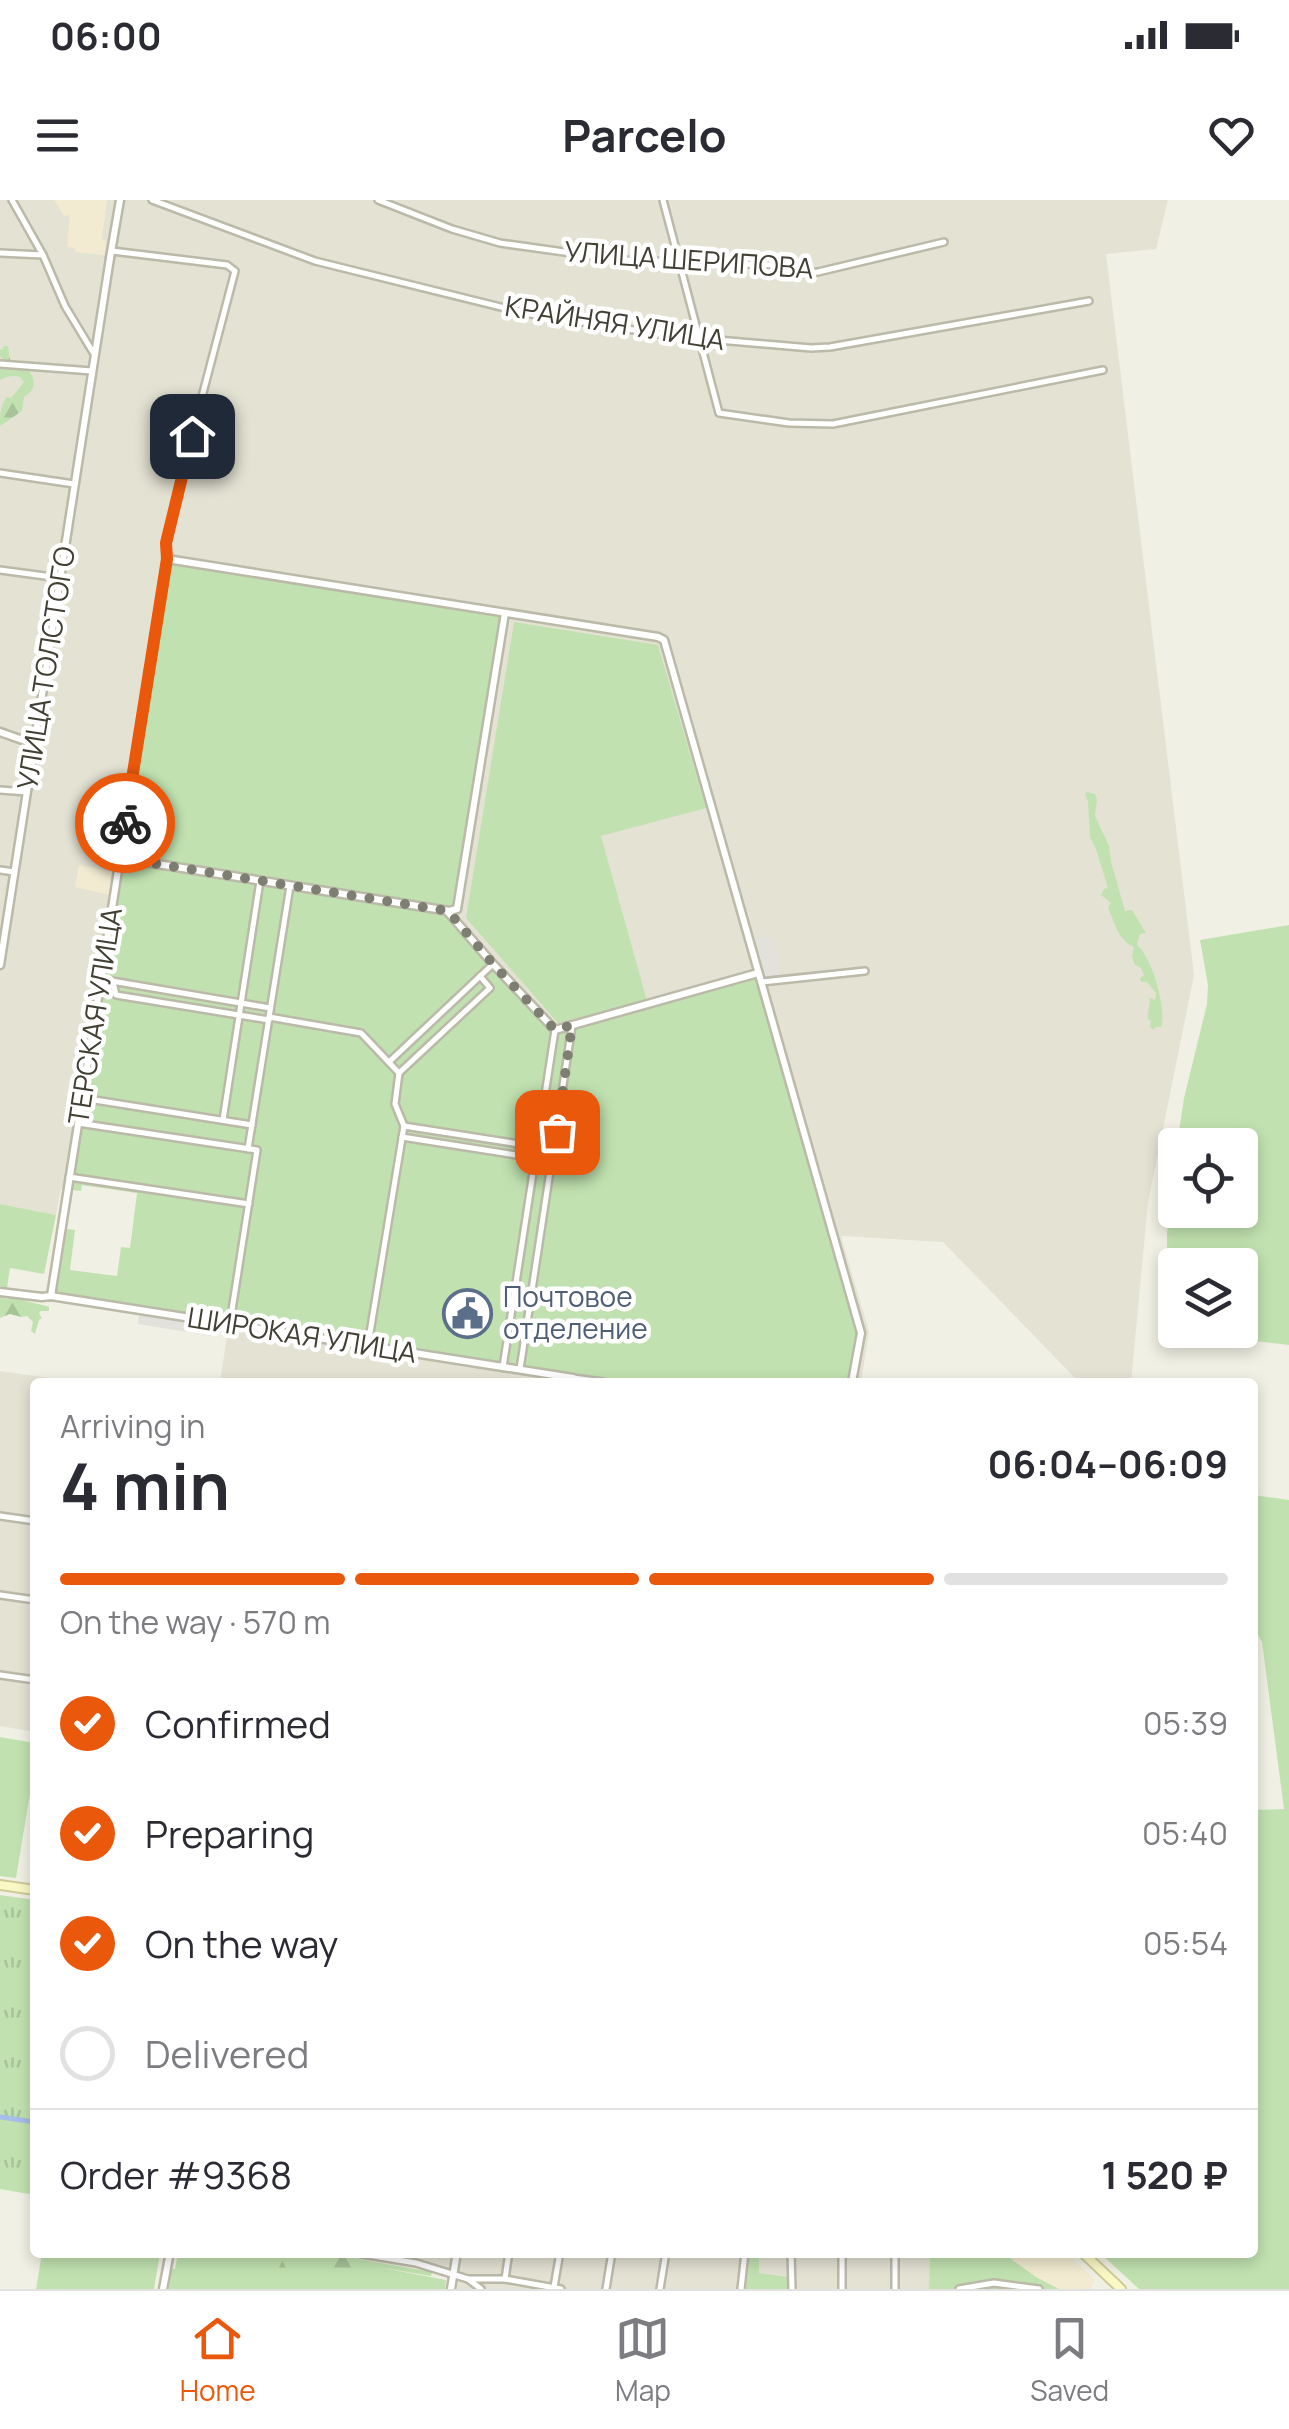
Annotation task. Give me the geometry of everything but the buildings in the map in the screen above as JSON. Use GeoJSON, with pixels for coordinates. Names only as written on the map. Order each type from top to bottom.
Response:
{"type":"FeatureCollection","features":[{"type":"Feature","properties":{"kind":"main road"},"geometry":{"type":"LineString","coordinates":[[0,1885],[30,1889]]}},
{"type":"Feature","properties":{"kind":"main road"},"geometry":{"type":"LineString","coordinates":[[1088,2258],[1122,2289]]}},
{"type":"Feature","properties":{"kind":"street"},"geometry":{"type":"LineString","coordinates":[[12,200],[94,354]]}},
{"type":"Feature","properties":{"kind":"street"},"geometry":{"type":"LineString","coordinates":[[92,370],[120,200]]}},
{"type":"Feature","properties":{"kind":"street","name":"КРАЙНЯЯ УЛИЦА"},"geometry":{"type":"LineString","coordinates":[[152,200],[315,261],[525,314],[700,338],[830,347],[1089,301]]}},
{"type":"Feature","properties":{"kind":"street","name":"УЛИЦА ШЕРИПОВА"},"geometry":{"type":"LineString","coordinates":[[378,200],[500,243],[621,260],[774,265],[802,274],[944,242]]}},
{"type":"Feature","properties":{"kind":"street"},"geometry":{"type":"LineString","coordinates":[[663,200],[719,413],[789,423],[833,424],[1103,370]]}},
{"type":"Feature","properties":{"kind":"street"},"geometry":{"type":"LineString","coordinates":[[0,253],[42,256]]}},
{"type":"Feature","properties":{"kind":"street"},"geometry":{"type":"LineString","coordinates":[[92,370],[111,255]]}},
{"type":"Feature","properties":{"kind":"street"},"geometry":{"type":"LineString","coordinates":[[111,255],[227,265],[235,271],[166,543],[167,559],[664,640],[860,1333],[853,1378]]}},
{"type":"Feature","properties":{"kind":"street"},"geometry":{"type":"LineString","coordinates":[[0,364],[92,370]]}},
{"type":"Feature","properties":{"kind":"street","name":"УЛИЦА ТОЛСТОГО"},"geometry":{"type":"LineString","coordinates":[[0,965],[92,370]]}},
{"type":"Feature","properties":{"kind":"street"},"geometry":{"type":"LineString","coordinates":[[0,473],[74,484]]}},
{"type":"Feature","properties":{"kind":"street","name":"ТЕРСКАЯ УЛИЦА"},"geometry":{"type":"LineString","coordinates":[[52,1296],[167,559]]}},
{"type":"Feature","properties":{"kind":"street"},"geometry":{"type":"LineString","coordinates":[[0,570],[60,578]]}},
{"type":"Feature","properties":{"kind":"street"},"geometry":{"type":"LineString","coordinates":[[456,920],[504,613]]}},
{"type":"Feature","properties":{"kind":"street"},"geometry":{"type":"LineString","coordinates":[[0,732],[34,744]]}},
{"type":"Feature","properties":{"kind":"street"},"geometry":{"type":"LineString","coordinates":[[0,790],[27,792]]}},
{"type":"Feature","properties":{"kind":"street"},"geometry":{"type":"LineString","coordinates":[[120,858],[458,910]]}},
{"type":"Feature","properties":{"kind":"street"},"geometry":{"type":"LineString","coordinates":[[0,870],[14,872]]}},
{"type":"Feature","properties":{"kind":"street"},"geometry":{"type":"LineString","coordinates":[[222,1120],[260,881]]}},
{"type":"Feature","properties":{"kind":"street"},"geometry":{"type":"LineString","coordinates":[[248,1149],[290,886]]}},
{"type":"Feature","properties":{"kind":"street"},"geometry":{"type":"LineString","coordinates":[[448,911],[555,1030]]}},
{"type":"Feature","properties":{"kind":"street"},"geometry":{"type":"LineString","coordinates":[[389,1062],[493,964]]}},
{"type":"Feature","properties":{"kind":"street"},"geometry":{"type":"LineString","coordinates":[[555,1030],[760,978],[865,971]]}},
{"type":"Feature","properties":{"kind":"street"},"geometry":{"type":"LineString","coordinates":[[368,1345],[404,1126],[395,1104],[399,1073],[490,988],[480,976]]}},
{"type":"Feature","properties":{"kind":"street"},"geometry":{"type":"LineString","coordinates":[[100,980],[270,1008]]}},
{"type":"Feature","properties":{"kind":"street"},"geometry":{"type":"LineString","coordinates":[[112,982],[116,995],[361,1033],[399,1073]]}},
{"type":"Feature","properties":{"kind":"street"},"geometry":{"type":"LineString","coordinates":[[520,1369],[572,1025]]}},
{"type":"Feature","properties":{"kind":"street"},"geometry":{"type":"LineString","coordinates":[[502,1366],[555,1030]]}},
{"type":"Feature","properties":{"kind":"street"},"geometry":{"type":"LineString","coordinates":[[82,1098],[252,1124]]}},
{"type":"Feature","properties":{"kind":"street"},"geometry":{"type":"LineString","coordinates":[[78,1124],[257,1150],[230,1323]]}},
{"type":"Feature","properties":{"kind":"street"},"geometry":{"type":"LineString","coordinates":[[404,1126],[519,1144],[518,1155]]}},
{"type":"Feature","properties":{"kind":"street"},"geometry":{"type":"LineString","coordinates":[[402,1137],[535,1158]]}},
{"type":"Feature","properties":{"kind":"street"},"geometry":{"type":"LineString","coordinates":[[69,1177],[248,1204]]}},
{"type":"Feature","properties":{"kind":"street","name":"ШИРОКАЯ УЛИЦА"},"geometry":{"type":"LineString","coordinates":[[0,1292],[52,1296],[573,1378]]}},
{"type":"Feature","properties":{"kind":"street"},"geometry":{"type":"LineString","coordinates":[[0,1516],[30,1520]]}},
{"type":"Feature","properties":{"kind":"street"},"geometry":{"type":"LineString","coordinates":[[0,1595],[30,1599]]}},
{"type":"Feature","properties":{"kind":"street"},"geometry":{"type":"LineString","coordinates":[[0,1675],[30,1679]]}},
{"type":"Feature","properties":{"kind":"street"},"geometry":{"type":"LineString","coordinates":[[163,2289],[169,2258]]}},
{"type":"Feature","properties":{"kind":"street"},"geometry":{"type":"LineString","coordinates":[[383,2258],[453,2276],[505,2278],[557,2288],[560,2258]]}},
{"type":"Feature","properties":{"kind":"street"},"geometry":{"type":"LineString","coordinates":[[452,2289],[456,2258]]}},
{"type":"Feature","properties":{"kind":"street"},"geometry":{"type":"LineString","coordinates":[[505,2278],[508,2258]]}},
{"type":"Feature","properties":{"kind":"street"},"geometry":{"type":"LineString","coordinates":[[606,2289],[611,2258]]}},
{"type":"Feature","properties":{"kind":"street"},"geometry":{"type":"LineString","coordinates":[[660,2289],[665,2258]]}},
{"type":"Feature","properties":{"kind":"street"},"geometry":{"type":"LineString","coordinates":[[742,2289],[745,2258]]}},
{"type":"Feature","properties":{"kind":"street"},"geometry":{"type":"LineString","coordinates":[[791,2258],[792,2289]]}},
{"type":"Feature","properties":{"kind":"street"},"geometry":{"type":"LineString","coordinates":[[842,2258],[842,2289]]}},
{"type":"Feature","properties":{"kind":"street"},"geometry":{"type":"LineString","coordinates":[[894,2258],[895,2289]]}},
{"type":"Feature","properties":{"kind":"street"},"geometry":{"type":"LineString","coordinates":[[468,2278],[481,2289]]}},
{"type":"Feature","properties":{"kind":"street"},"geometry":{"type":"LineString","coordinates":[[959,2289],[994,2283],[1039,2289]]}},
{"type":"Feature","properties":{"kind":"shaded area"},"geometry":{"type":"Polygon","coordinates":[[[0,200],[1168,200],[1156,249],[1106,254],[1194,975],[1163,1128],[1158,1128],[1131,1378],[1075,1378],[943,1242],[841,1236],[869,1332],[862,1378],[221,1378],[229,1323],[137,1199],[137,1193],[82,1185],[81,1191],[61,1189],[56,1215],[0,1204],[0,200]]]}},
{"type":"Feature","properties":{"kind":"shaded area"},"geometry":{"type":"Polygon","coordinates":[[[54,200],[107,200],[104,255],[75,252],[75,248],[67,247],[70,215],[64,216],[54,200]]]}},
{"type":"Feature","properties":{"kind":"shaded area"},"geometry":{"type":"Polygon","coordinates":[[[79,865],[113,872],[110,895],[75,887],[79,865]]]}},
{"type":"Feature","properties":{"kind":"shaded area"},"geometry":{"type":"Polygon","coordinates":[[[776,937],[778,976],[764,977],[753,938],[776,937]]]}},
{"type":"Feature","properties":{"kind":"shaded area"},"geometry":{"type":"Polygon","coordinates":[[[139,1315],[213,1327],[212,1336],[138,1324],[139,1315]]]}},
{"type":"Feature","properties":{"kind":"shaded area"},"geometry":{"type":"Polygon","coordinates":[[[0,1371],[49,1378],[30,1378],[30,1731],[0,1726],[0,1371]]]}},
{"type":"Feature","properties":{"kind":"shaded area"},"geometry":{"type":"Polygon","coordinates":[[[410,2258],[930,2258],[929,2289],[457,2289],[459,2274],[410,2258]]]}},
{"type":"Feature","properties":{"kind":"shaded area"},"geometry":{"type":"Polygon","coordinates":[[[1010,2258],[1071,2258],[1095,2280],[1091,2289],[1059,2289],[1010,2258]]]}},
{"type":"Feature","properties":{"kind":"green space"},"geometry":{"type":"Polygon","coordinates":[[[4,346],[8,346],[10,360],[19,361],[28,369],[34,384],[24,397],[22,411],[0,426],[5,400],[24,382],[16,376],[0,380],[0,365],[6,362],[0,356],[4,346]]]}},
{"type":"Feature","properties":{"kind":"green space"},"geometry":{"type":"Polygon","coordinates":[[[167,559],[505,613],[456,920],[555,1030],[758,973],[861,1333],[853,1378],[577,1378],[51,1296],[62,1228],[75,1230],[70,1270],[117,1276],[121,1247],[130,1248],[137,1193],[82,1185],[81,1191],[67,1189],[167,559]]]}},
{"type":"Feature","properties":{"kind":"green space"},"geometry":{"type":"Polygon","coordinates":[[[514,622],[658,645],[706,808],[601,836],[647,1001],[558,1023],[466,918],[514,622]]]}},
{"type":"Feature","properties":{"kind":"green space"},"geometry":{"type":"Polygon","coordinates":[[[1087,792],[1095,794],[1097,800],[1095,816],[1109,846],[1125,911],[1132,910],[1146,933],[1140,934],[1137,945],[1153,971],[1160,996],[1161,1027],[1154,1030],[1148,1014],[1150,998],[1155,1000],[1156,993],[1147,982],[1141,982],[1144,975],[1134,964],[1134,947],[1121,936],[1108,908],[1111,903],[1101,895],[1108,888],[1090,837],[1087,792]]]}},
{"type":"Feature","properties":{"kind":"green space"},"geometry":{"type":"Polygon","coordinates":[[[1289,925],[1289,1345],[1258,1341],[1258,1248],[1167,1248],[1168,1228],[1258,1228],[1258,1128],[1180,1128],[1207,1004],[1208,985],[1200,940],[1289,925]]]}},
{"type":"Feature","properties":{"kind":"green space"},"geometry":{"type":"Polygon","coordinates":[[[0,1204],[56,1215],[44,1274],[10,1268],[7,1288],[0,1286],[0,1204]]]}},
{"type":"Feature","properties":{"kind":"green space"},"geometry":{"type":"Polygon","coordinates":[[[10,1295],[49,1307],[49,1311],[39,1313],[42,1318],[35,1334],[31,1331],[33,1322],[27,1316],[10,1314],[0,1318],[0,1297],[7,1299],[10,1295]]]}},
{"type":"Feature","properties":{"kind":"green space"},"geometry":{"type":"Polygon","coordinates":[[[1258,1496],[1289,1500],[1289,2289],[1139,2289],[1105,2258],[1258,2258],[1258,1810],[1284,1809],[1258,1635],[1258,1496]]]}},
{"type":"Feature","properties":{"kind":"green space"},"geometry":{"type":"Polygon","coordinates":[[[0,1737],[30,1742],[30,1793],[16,1878],[0,1876],[0,1737]]]}},
{"type":"Feature","properties":{"kind":"green space"},"geometry":{"type":"Polygon","coordinates":[[[0,1895],[30,1899],[30,2194],[0,2189],[0,1895]]]}},
{"type":"Feature","properties":{"kind":"green space"},"geometry":{"type":"Polygon","coordinates":[[[41,2258],[159,2258],[154,2289],[36,2289],[41,2258]]]}},
{"type":"Feature","properties":{"kind":"green space"},"geometry":{"type":"Polygon","coordinates":[[[177,2258],[353,2258],[432,2272],[431,2276],[377,2267],[446,2280],[445,2289],[165,2289],[168,2268],[175,2269],[177,2258]]]}},
{"type":"Feature","properties":{"kind":"green space"},"geometry":{"type":"Polygon","coordinates":[[[258,2258],[280,2258],[287,2269],[300,2275],[298,2282],[292,2283],[294,2289],[270,2288],[260,2266],[252,2262],[258,2258]]]}},
{"type":"Feature","properties":{"kind":"green space"},"geometry":{"type":"Polygon","coordinates":[[[321,2258],[359,2259],[353,2267],[355,2287],[325,2288],[331,2280],[328,2268],[320,2264],[321,2258]]]}},
{"type":"Feature","properties":{"kind":"green space"},"geometry":{"type":"Polygon","coordinates":[[[749,2258],[759,2258],[759,2273],[787,2277],[787,2289],[746,2289],[749,2258]]]}},
{"type":"Feature","properties":{"kind":"green space"},"geometry":{"type":"Polygon","coordinates":[[[930,2258],[1010,2258],[1059,2289],[929,2289],[930,2258]]]}},
{"type":"Feature","properties":{"kind":"waterway"},"geometry":{"type":"LineString","coordinates":[[0,2117],[30,2121]]}},
{"type":"Feature","properties":{"kind":"way so far"},"geometry":{"type":"LineString","coordinates":[[125,823],[120,858],[448,911],[555,1030],[572,1025],[557,1132]]}},
{"type":"Feature","properties":{"kind":"place","name":"Почтовое отделение"},"geometry":{"type":"Point","coordinates":[468,1313]}},
{"type":"Feature","properties":{"kind":"route"},"geometry":{"type":"LineString","coordinates":[[125,823],[167,559],[166,543],[192,436]]}}]}
